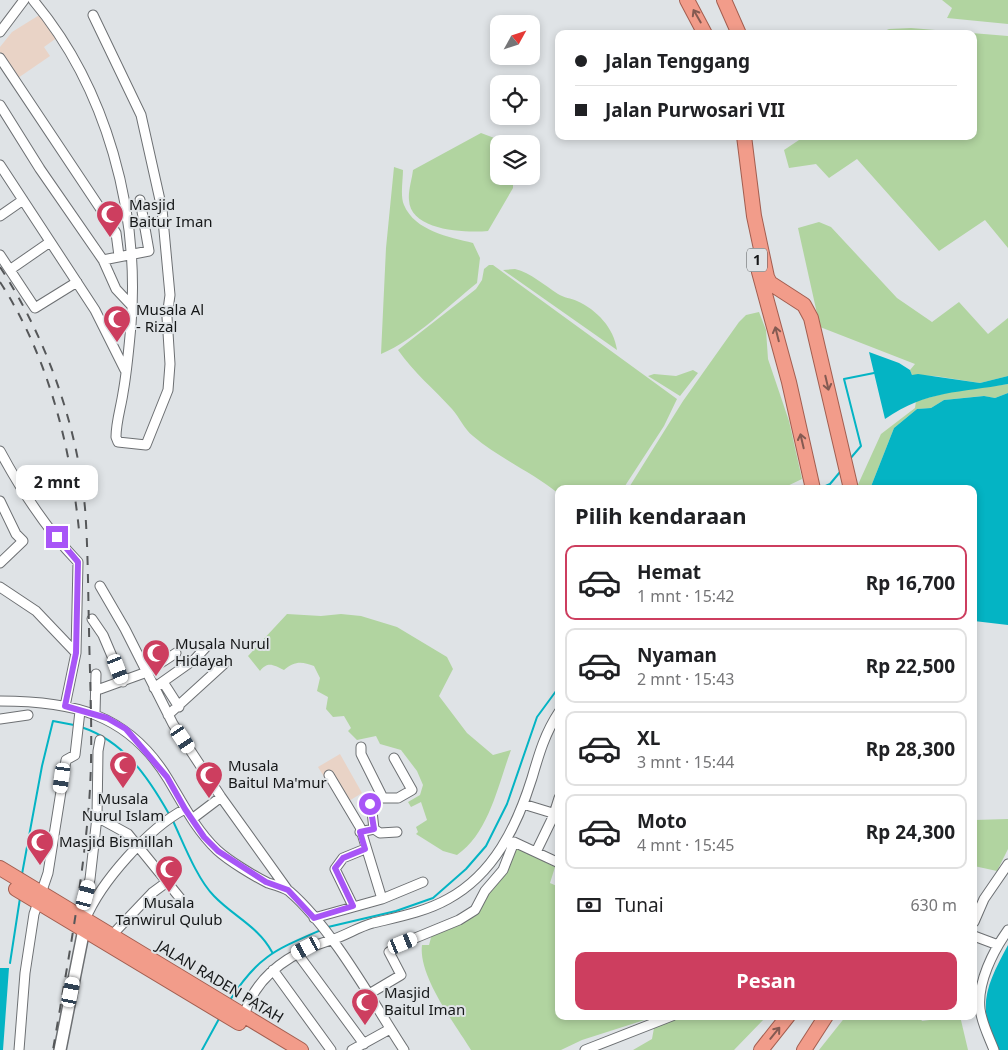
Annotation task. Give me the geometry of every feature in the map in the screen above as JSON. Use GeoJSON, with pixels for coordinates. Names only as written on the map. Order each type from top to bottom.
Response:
{"type":"FeatureCollection","features":[{"type":"Feature","properties":{"kind":"highway"},"geometry":{"type":"LineString","coordinates":[[687,0],[703,30]]}},
{"type":"Feature","properties":{"kind":"highway"},"geometry":{"type":"LineString","coordinates":[[724,0],[737,30]]}},
{"type":"Feature","properties":{"kind":"highway","name":"1"},"geometry":{"type":"LineString","coordinates":[[735,140],[760,276],[789,382],[812,485]]}},
{"type":"Feature","properties":{"kind":"highway","name":"1"},"geometry":{"type":"LineString","coordinates":[[744,140],[754,216],[767,277],[770,283],[804,305],[812,318],[851,485]]}},
{"type":"Feature","properties":{"kind":"highway"},"geometry":{"type":"LineString","coordinates":[[0,868],[28,891],[81,917]]}},
{"type":"Feature","properties":{"kind":"highway"},"geometry":{"type":"LineString","coordinates":[[0,879],[81,917]]}},
{"type":"Feature","properties":{"kind":"highway","name":"JALAN RADEN PATAH"},"geometry":{"type":"LineString","coordinates":[[81,917],[112,935],[179,982]]}},
{"type":"Feature","properties":{"kind":"highway","name":"JALAN RADEN PATAH"},"geometry":{"type":"LineString","coordinates":[[81,917],[179,982],[301,1050]]}},
{"type":"Feature","properties":{"kind":"highway","name":"JALAN RADEN PATAH"},"geometry":{"type":"LineString","coordinates":[[243,1018],[284,1050]]}},
{"type":"Feature","properties":{"kind":"highway"},"geometry":{"type":"LineString","coordinates":[[760,1050],[785,1020]]}},
{"type":"Feature","properties":{"kind":"highway"},"geometry":{"type":"LineString","coordinates":[[804,1050],[823,1020]]}},
{"type":"Feature","properties":{"kind":"street"},"geometry":{"type":"LineString","coordinates":[[0,32],[24,0]]}},
{"type":"Feature","properties":{"kind":"street"},"geometry":{"type":"LineString","coordinates":[[33,0],[46,16],[76,62],[92,99],[121,181],[132,254],[131,305],[116,440],[146,445],[167,397],[167,317],[170,295],[162,209],[141,115],[93,15]]}},
{"type":"Feature","properties":{"kind":"street"},"geometry":{"type":"LineString","coordinates":[[0,58],[116,233],[119,256]]}},
{"type":"Feature","properties":{"kind":"street"},"geometry":{"type":"LineString","coordinates":[[0,105],[40,169],[102,260],[116,288],[131,305]]}},
{"type":"Feature","properties":{"kind":"street"},"geometry":{"type":"LineString","coordinates":[[0,165],[95,310],[125,370]]}},
{"type":"Feature","properties":{"kind":"street"},"geometry":{"type":"LineString","coordinates":[[0,216],[23,200]]}},
{"type":"Feature","properties":{"kind":"street"},"geometry":{"type":"LineString","coordinates":[[102,260],[148,251],[140,200]]}},
{"type":"Feature","properties":{"kind":"street"},"geometry":{"type":"LineString","coordinates":[[11,269],[50,242]]}},
{"type":"Feature","properties":{"kind":"street"},"geometry":{"type":"LineString","coordinates":[[0,255],[35,308],[77,282]]}},
{"type":"Feature","properties":{"kind":"street"},"geometry":{"type":"LineString","coordinates":[[0,451],[28,496],[67,550],[78,562],[76,653],[65,706]]}},
{"type":"Feature","properties":{"kind":"street"},"geometry":{"type":"LineString","coordinates":[[0,501],[16,534],[23,541],[0,563]]}},
{"type":"Feature","properties":{"kind":"street"},"geometry":{"type":"LineString","coordinates":[[0,579],[10,592]]}},
{"type":"Feature","properties":{"kind":"street"},"geometry":{"type":"LineString","coordinates":[[100,586],[125,629],[168,715],[221,797],[288,890],[331,939],[369,994],[404,1050]]}},
{"type":"Feature","properties":{"kind":"street"},"geometry":{"type":"LineString","coordinates":[[0,587],[36,611],[76,653]]}},
{"type":"Feature","properties":{"kind":"street"},"geometry":{"type":"LineString","coordinates":[[92,619],[102,633],[123,682]]}},
{"type":"Feature","properties":{"kind":"street"},"geometry":{"type":"LineString","coordinates":[[154,688],[195,659],[207,646]]}},
{"type":"Feature","properties":{"kind":"street"},"geometry":{"type":"LineString","coordinates":[[100,688],[123,682],[147,672],[176,653]]}},
{"type":"Feature","properties":{"kind":"street"},"geometry":{"type":"LineString","coordinates":[[168,715],[224,664]]}},
{"type":"Feature","properties":{"kind":"street"},"geometry":{"type":"LineString","coordinates":[[157,665],[179,706]]}},
{"type":"Feature","properties":{"kind":"street"},"geometry":{"type":"LineString","coordinates":[[95,714],[96,674]]}},
{"type":"Feature","properties":{"kind":"street"},"geometry":{"type":"LineString","coordinates":[[0,701],[65,706],[81,715],[95,714],[126,729],[167,777],[177,814]]}},
{"type":"Feature","properties":{"kind":"street"},"geometry":{"type":"LineString","coordinates":[[0,719],[28,715]]}},
{"type":"Feature","properties":{"kind":"street"},"geometry":{"type":"LineString","coordinates":[[19,1050],[25,973],[28,891],[54,845],[64,769],[66,760],[75,755],[81,715]]}},
{"type":"Feature","properties":{"kind":"street"},"geometry":{"type":"LineString","coordinates":[[243,1018],[256,987],[273,970],[297,953],[366,925],[427,909],[453,897],[490,865],[508,837],[523,804],[545,735],[555,719]]}},
{"type":"Feature","properties":{"kind":"street"},"geometry":{"type":"LineString","coordinates":[[60,1050],[81,917],[90,879],[98,817],[98,751],[100,740]]}},
{"type":"Feature","properties":{"kind":"street"},"geometry":{"type":"LineString","coordinates":[[361,746],[361,754],[383,798]]}},
{"type":"Feature","properties":{"kind":"street"},"geometry":{"type":"LineString","coordinates":[[374,829],[370,804],[383,798],[387,800],[398,798],[412,790],[394,758]]}},
{"type":"Feature","properties":{"kind":"street"},"geometry":{"type":"LineString","coordinates":[[329,775],[348,806],[360,832],[382,899]]}},
{"type":"Feature","properties":{"kind":"street"},"geometry":{"type":"LineString","coordinates":[[192,819],[221,797]]}},
{"type":"Feature","properties":{"kind":"street"},"geometry":{"type":"LineString","coordinates":[[523,804],[555,814]]}},
{"type":"Feature","properties":{"kind":"street"},"geometry":{"type":"LineString","coordinates":[[177,814],[192,819],[204,837],[218,851],[266,882],[288,890]]}},
{"type":"Feature","properties":{"kind":"street"},"geometry":{"type":"LineString","coordinates":[[81,917],[139,844],[177,814]]}},
{"type":"Feature","properties":{"kind":"street"},"geometry":{"type":"LineString","coordinates":[[536,852],[555,816]]}},
{"type":"Feature","properties":{"kind":"street"},"geometry":{"type":"LineString","coordinates":[[98,817],[120,828],[139,844],[180,898]]}},
{"type":"Feature","properties":{"kind":"street"},"geometry":{"type":"LineString","coordinates":[[360,832],[374,829],[380,833],[398,832]]}},
{"type":"Feature","properties":{"kind":"street"},"geometry":{"type":"LineString","coordinates":[[369,994],[400,975],[389,952],[403,943],[459,920],[474,910],[485,891],[503,870],[514,842],[555,861]]}},
{"type":"Feature","properties":{"kind":"street"},"geometry":{"type":"LineString","coordinates":[[353,906],[335,869],[343,858],[365,849]]}},
{"type":"Feature","properties":{"kind":"street"},"geometry":{"type":"LineString","coordinates":[[977,915],[984,899],[1008,864]]}},
{"type":"Feature","properties":{"kind":"street"},"geometry":{"type":"LineString","coordinates":[[112,935],[152,893],[167,882]]}},
{"type":"Feature","properties":{"kind":"street"},"geometry":{"type":"LineString","coordinates":[[316,920],[353,906],[382,899],[423,882]]}},
{"type":"Feature","properties":{"kind":"street"},"geometry":{"type":"LineString","coordinates":[[994,1050],[983,1022],[980,1002],[981,989],[998,945],[1008,930]]}},
{"type":"Feature","properties":{"kind":"street"},"geometry":{"type":"LineString","coordinates":[[977,937],[998,945]]}},
{"type":"Feature","properties":{"kind":"street"},"geometry":{"type":"LineString","coordinates":[[297,953],[364,1044]]}},
{"type":"Feature","properties":{"kind":"street"},"geometry":{"type":"LineString","coordinates":[[273,970],[331,1050]]}},
{"type":"Feature","properties":{"kind":"street"},"geometry":{"type":"LineString","coordinates":[[585,1050],[662,1020]]}},
{"type":"Feature","properties":{"kind":"street"},"geometry":{"type":"LineString","coordinates":[[352,1050],[390,1028]]}},
{"type":"Feature","properties":{"kind":"shaded area"},"geometry":{"type":"Polygon","coordinates":[[[41,14],[58,37],[44,47],[50,56],[18,78],[0,54],[0,47],[12,32],[41,14]]]}},
{"type":"Feature","properties":{"kind":"shaded area"},"geometry":{"type":"Polygon","coordinates":[[[340,754],[362,793],[344,804],[341,800],[339,801],[318,767],[340,754]]]}},
{"type":"Feature","properties":{"kind":"green space"},"geometry":{"type":"Polygon","coordinates":[[[942,0],[1008,0],[1008,24],[947,18],[952,8],[942,0]]]}},
{"type":"Feature","properties":{"kind":"green space"},"geometry":{"type":"Polygon","coordinates":[[[911,28],[935,30],[887,30],[911,28]]]}},
{"type":"Feature","properties":{"kind":"green space"},"geometry":{"type":"Polygon","coordinates":[[[977,33],[1008,36],[1008,248],[985,220],[939,251],[857,159],[829,178],[816,164],[789,168],[784,150],[799,140],[977,140],[977,33]]]}},
{"type":"Feature","properties":{"kind":"green space"},"geometry":{"type":"Polygon","coordinates":[[[481,133],[490,136],[490,185],[513,185],[513,188],[488,231],[441,228],[419,218],[412,210],[409,200],[413,170],[481,133]]]}},
{"type":"Feature","properties":{"kind":"green space"},"geometry":{"type":"Polygon","coordinates":[[[394,167],[403,170],[402,197],[409,214],[424,227],[434,232],[473,243],[480,258],[477,283],[407,340],[381,354],[386,248],[394,167]]]}},
{"type":"Feature","properties":{"kind":"green space"},"geometry":{"type":"Polygon","coordinates":[[[819,222],[831,227],[897,298],[932,322],[959,302],[988,334],[1008,318],[1008,376],[980,383],[935,376],[912,375],[910,370],[915,364],[820,327],[798,228],[819,222]]]}},
{"type":"Feature","properties":{"kind":"green space"},"geometry":{"type":"Polygon","coordinates":[[[489,265],[493,265],[677,399],[664,426],[626,485],[555,485],[555,491],[494,452],[470,433],[452,409],[417,374],[398,350],[476,289],[482,280],[484,269],[489,265]]]}},
{"type":"Feature","properties":{"kind":"green space"},"geometry":{"type":"Polygon","coordinates":[[[515,269],[532,276],[560,295],[577,301],[591,309],[608,327],[617,350],[503,270],[515,269]]]}},
{"type":"Feature","properties":{"kind":"green space"},"geometry":{"type":"Polygon","coordinates":[[[759,312],[766,330],[768,359],[789,421],[802,479],[789,485],[630,485],[683,401],[739,322],[746,315],[759,312]]]}},
{"type":"Feature","properties":{"kind":"green space"},"geometry":{"type":"Polygon","coordinates":[[[693,370],[698,373],[680,396],[648,376],[654,374],[676,376],[693,370]]]}},
{"type":"Feature","properties":{"kind":"green space"},"geometry":{"type":"Polygon","coordinates":[[[1008,384],[1008,393],[995,398],[983,396],[944,400],[931,408],[917,409],[894,428],[872,485],[858,485],[881,434],[915,408],[916,401],[950,392],[1008,384]]]}},
{"type":"Feature","properties":{"kind":"green space"},"geometry":{"type":"Polygon","coordinates":[[[287,614],[361,616],[397,627],[447,657],[453,669],[439,696],[467,733],[493,755],[511,750],[497,793],[485,821],[468,846],[457,855],[443,851],[416,834],[418,832],[416,827],[427,820],[421,802],[411,807],[408,802],[420,795],[423,785],[417,771],[401,750],[380,744],[376,736],[357,740],[348,731],[351,728],[344,716],[333,717],[326,709],[328,697],[317,691],[320,678],[314,666],[298,663],[284,670],[274,665],[268,665],[260,671],[248,656],[287,614]]]}},
{"type":"Feature","properties":{"kind":"green space"},"geometry":{"type":"Polygon","coordinates":[[[1008,819],[1008,849],[997,871],[977,867],[977,820],[1008,819]]]}},
{"type":"Feature","properties":{"kind":"green space"},"geometry":{"type":"Polygon","coordinates":[[[516,847],[555,867],[550,883],[555,885],[555,1020],[644,1020],[582,1040],[561,1050],[471,1050],[447,1014],[432,985],[422,957],[422,945],[429,945],[432,934],[478,914],[483,898],[504,876],[516,847]]]}},
{"type":"Feature","properties":{"kind":"green space"},"geometry":{"type":"Polygon","coordinates":[[[672,1020],[763,1020],[734,1050],[633,1050],[652,1039],[654,1028],[672,1020]]]}},
{"type":"Feature","properties":{"kind":"green space"},"geometry":{"type":"Polygon","coordinates":[[[843,1020],[961,1020],[968,1050],[819,1050],[843,1020]]]}},
{"type":"Feature","properties":{"kind":"water"},"geometry":{"type":"Polygon","coordinates":[[[869,352],[899,363],[910,370],[912,375],[918,374],[980,383],[1008,376],[1008,384],[944,394],[915,403],[885,419],[869,352]]]}},
{"type":"Feature","properties":{"kind":"water"},"geometry":{"type":"Polygon","coordinates":[[[1008,393],[1008,625],[977,621],[977,485],[872,485],[894,428],[917,409],[931,408],[944,400],[984,396],[995,398],[1008,393]]]}},
{"type":"Feature","properties":{"kind":"water"},"geometry":{"type":"Polygon","coordinates":[[[1008,945],[1008,1050],[999,1050],[987,1021],[987,996],[994,972],[1008,945]]]}},
{"type":"Feature","properties":{"kind":"water"},"geometry":{"type":"Polygon","coordinates":[[[0,968],[9,968],[3,1050],[0,1050],[0,968]]]}},
{"type":"Feature","properties":{"kind":"waterway"},"geometry":{"type":"LineString","coordinates":[[849,460],[861,446],[844,379],[874,373]]}},
{"type":"Feature","properties":{"kind":"waterway"},"geometry":{"type":"LineString","coordinates":[[828,485],[840,472]]}},
{"type":"Feature","properties":{"kind":"waterway"},"geometry":{"type":"LineString","coordinates":[[328,927],[396,911],[433,898],[466,869],[486,846],[507,804],[537,717],[555,692]]}},
{"type":"Feature","properties":{"kind":"waterway"},"geometry":{"type":"LineString","coordinates":[[22,874],[42,766],[53,721],[74,725]]}},
{"type":"Feature","properties":{"kind":"waterway"},"geometry":{"type":"LineString","coordinates":[[81,727],[110,741],[122,751],[143,774],[169,814]]}},
{"type":"Feature","properties":{"kind":"waterway"},"geometry":{"type":"LineString","coordinates":[[173,821],[191,860],[208,889],[221,903],[260,936],[272,952]]}},
{"type":"Feature","properties":{"kind":"waterway"},"geometry":{"type":"LineString","coordinates":[[10,963],[20,898]]}},
{"type":"Feature","properties":{"kind":"waterway"},"geometry":{"type":"LineString","coordinates":[[230,1000],[250,973],[269,956],[279,949],[321,930]]}},
{"type":"Feature","properties":{"kind":"waterway"},"geometry":{"type":"LineString","coordinates":[[202,1050],[220,1017]]}},
{"type":"Feature","properties":{"kind":"railway"},"geometry":{"type":"LineString","coordinates":[[0,267],[32,322],[57,382],[75,445],[85,508],[91,722],[90,792],[77,904],[53,1050]]}},
{"type":"Feature","properties":{"kind":"railway"},"geometry":{"type":"LineString","coordinates":[[0,282],[17,310],[44,370],[63,433],[70,465],[79,530]]}},
{"type":"Feature","properties":{"kind":"place","name":"Masjid Baitur Iman"},"geometry":{"type":"Point","coordinates":[110,238]}},
{"type":"Feature","properties":{"kind":"place","name":"Musala Al - Rizal"},"geometry":{"type":"Point","coordinates":[117,343]}},
{"type":"Feature","properties":{"kind":"place","name":"Musala Nurul Hidayah"},"geometry":{"type":"Point","coordinates":[156,677]}},
{"type":"Feature","properties":{"kind":"place","name":"Musala Nurul Islam"},"geometry":{"type":"Point","coordinates":[123,789]}},
{"type":"Feature","properties":{"kind":"place","name":"Musala Baitul Ma'mur"},"geometry":{"type":"Point","coordinates":[209,799]}},
{"type":"Feature","properties":{"kind":"place","name":"Masjid Bismillah"},"geometry":{"type":"Point","coordinates":[40,866]}},
{"type":"Feature","properties":{"kind":"place","name":"Musala Tanwirul Qulub"},"geometry":{"type":"Point","coordinates":[169,893]}},
{"type":"Feature","properties":{"kind":"place","name":"Masjid Baitul Iman"},"geometry":{"type":"Point","coordinates":[365,1026]}},
{"type":"Feature","properties":{"kind":"route"},"geometry":{"type":"LineString","coordinates":[[57,537],[78,562],[76,653],[65,706],[80,712],[107,718],[126,729],[167,777],[204,837],[218,851],[266,882],[288,890],[314,918],[341,911],[353,906],[335,868],[343,858],[365,849],[360,832],[374,829],[370,804]]}}]}
